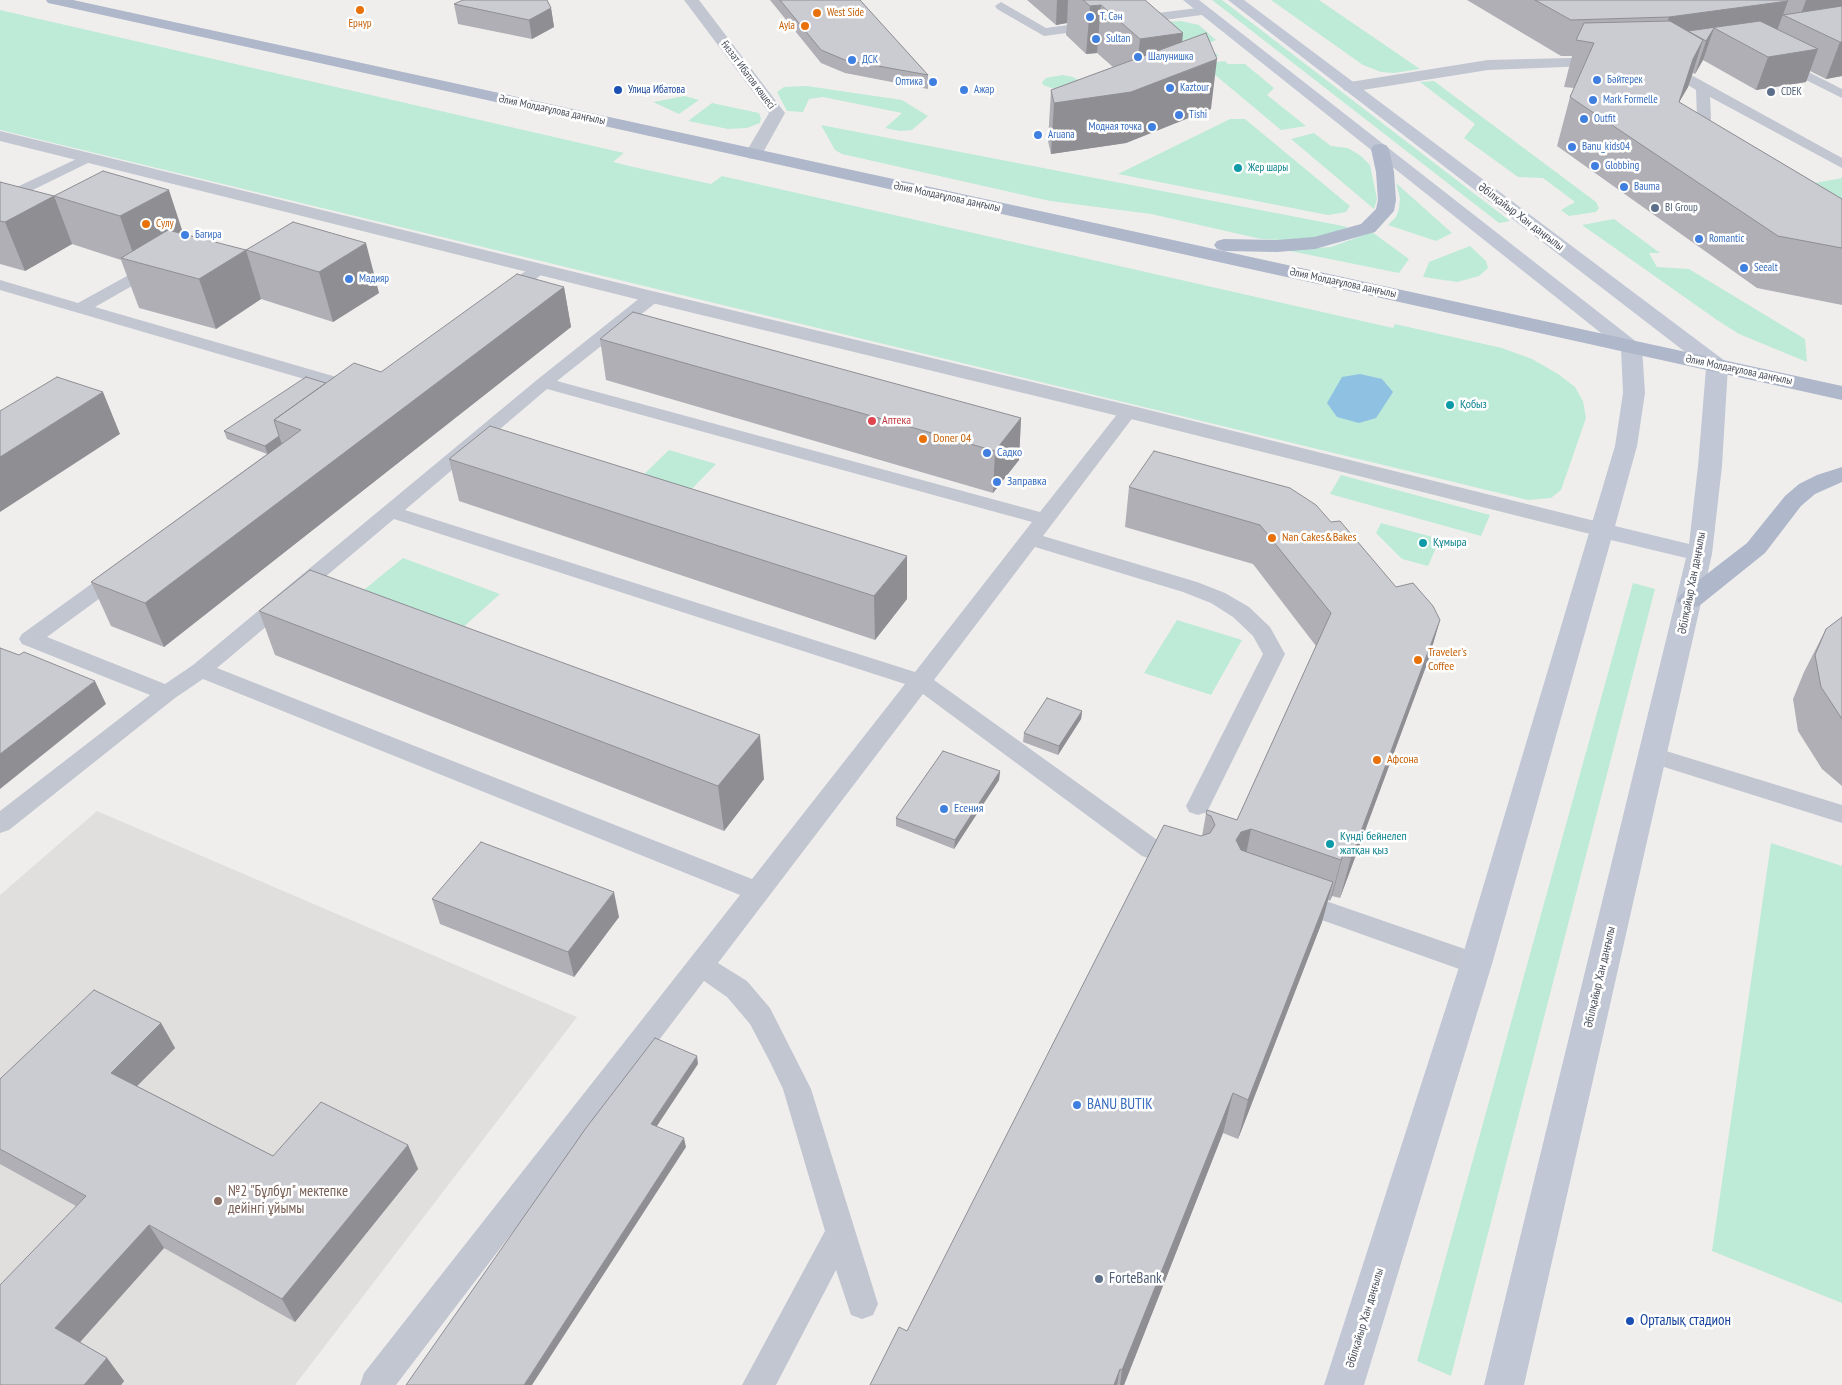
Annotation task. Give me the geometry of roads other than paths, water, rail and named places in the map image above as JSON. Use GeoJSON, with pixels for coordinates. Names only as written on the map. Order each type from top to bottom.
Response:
{"type":"FeatureCollection","features":[{"type":"Feature","properties":{"kind":"main road","name":"Әлия Молдағұлова даңғылы"},"geometry":{"type":"LineString","coordinates":[[53,0],[1842,393]]}},
{"type":"Feature","properties":{"kind":"main road","name":"Әбілқайыр Хан даңғылы"},"geometry":{"type":"LineString","coordinates":[[1235,0],[1717,366],[1710,466],[1700,554],[1504,1385]]}},
{"type":"Feature","properties":{"kind":"main road"},"geometry":{"type":"LineString","coordinates":[[1197,5],[1631,347]]}},
{"type":"Feature","properties":{"kind":"main road"},"geometry":{"type":"LineString","coordinates":[[1149,242],[1277,246],[1315,243],[1368,228],[1385,211],[1387,200],[1386,172],[1380,149]]}},
{"type":"Feature","properties":{"kind":"main road","name":"Әбілқайыр Хан даңғылы"},"geometry":{"type":"LineString","coordinates":[[1344,1385],[1476,964],[1626,446],[1634,393],[1631,347]]}},
{"type":"Feature","properties":{"kind":"main road"},"geometry":{"type":"LineString","coordinates":[[1690,600],[1756,548],[1793,501],[1807,490],[1825,480],[1842,474]]}},
{"type":"Feature","properties":{"kind":"main road"},"geometry":{"type":"LineString","coordinates":[[1602,530],[1700,554]]}},
{"type":"Feature","properties":{"kind":"street","name":"Ғиззат Ибатов көшесі"},"geometry":{"type":"LineString","coordinates":[[690,0],[758,86],[776,113],[754,154]]}},
{"type":"Feature","properties":{"kind":"street"},"geometry":{"type":"LineString","coordinates":[[1653,60],[1678,58]]}},
{"type":"Feature","properties":{"kind":"street"},"geometry":{"type":"LineString","coordinates":[[1350,87],[1488,65],[1628,61]]}},
{"type":"Feature","properties":{"kind":"street"},"geometry":{"type":"LineString","coordinates":[[0,136],[1602,530]]}},
{"type":"Feature","properties":{"kind":"lane"},"geometry":{"type":"LineString","coordinates":[[1000,6],[1044,32],[1113,23],[1197,5]]}},
{"type":"Feature","properties":{"kind":"lane"},"geometry":{"type":"LineString","coordinates":[[1769,56],[1836,87],[1842,94]]}},
{"type":"Feature","properties":{"kind":"lane"},"geometry":{"type":"LineString","coordinates":[[1653,60],[1747,110],[1842,164]]}},
{"type":"Feature","properties":{"kind":"lane"},"geometry":{"type":"LineString","coordinates":[[1703,88],[1704,118],[1701,137],[1709,155],[1714,160]]}},
{"type":"Feature","properties":{"kind":"lane"},"geometry":{"type":"LineString","coordinates":[[0,201],[87,158]]}},
{"type":"Feature","properties":{"kind":"lane"},"geometry":{"type":"LineString","coordinates":[[81,308],[210,235]]}},
{"type":"Feature","properties":{"kind":"lane"},"geometry":{"type":"LineString","coordinates":[[489,305],[539,269]]}},
{"type":"Feature","properties":{"kind":"lane"},"geometry":{"type":"LineString","coordinates":[[0,285],[366,395]]}},
{"type":"Feature","properties":{"kind":"lane"},"geometry":{"type":"LineString","coordinates":[[0,824],[167,693],[201,670],[544,383],[652,297]]}},
{"type":"Feature","properties":{"kind":"lane"},"geometry":{"type":"LineString","coordinates":[[544,383],[1045,519]]}},
{"type":"Feature","properties":{"kind":"lane"},"geometry":{"type":"LineString","coordinates":[[376,1385],[1128,412]]}},
{"type":"Feature","properties":{"kind":"lane"},"geometry":{"type":"LineString","coordinates":[[391,512],[920,681],[1151,850],[1193,865]]}},
{"type":"Feature","properties":{"kind":"lane"},"geometry":{"type":"LineString","coordinates":[[1030,539],[1208,594],[1241,612],[1262,632],[1274,654],[1198,806]]}},
{"type":"Feature","properties":{"kind":"lane"},"geometry":{"type":"LineString","coordinates":[[134,563],[30,639],[167,693]]}},
{"type":"Feature","properties":{"kind":"lane"},"geometry":{"type":"LineString","coordinates":[[201,670],[757,891]]}},
{"type":"Feature","properties":{"kind":"lane"},"geometry":{"type":"LineString","coordinates":[[1653,755],[1842,814]]}},
{"type":"Feature","properties":{"kind":"lane"},"geometry":{"type":"LineString","coordinates":[[1278,895],[1476,964]]}},
{"type":"Feature","properties":{"kind":"lane"},"geometry":{"type":"LineString","coordinates":[[701,965],[737,988],[760,1016],[797,1089],[862,1304]]}},
{"type":"Feature","properties":{"kind":"lane"},"geometry":{"type":"LineString","coordinates":[[758,1385],[840,1232]]}},
{"type":"Feature","properties":{"kind":"water"},"geometry":{"type":"Polygon","coordinates":[[[1360,374],[1382,379],[1393,392],[1376,418],[1359,423],[1337,417],[1327,403],[1342,377],[1360,374]]]}},
{"type":"Feature","properties":{"kind":"place","name":"Ернур"},"geometry":{"type":"Point","coordinates":[360,10]}},
{"type":"Feature","properties":{"kind":"place","name":"West Side"},"geometry":{"type":"Point","coordinates":[817,13]}},
{"type":"Feature","properties":{"kind":"place","name":"Т. Сән"},"geometry":{"type":"Point","coordinates":[1090,17]}},
{"type":"Feature","properties":{"kind":"place","name":"Ayla"},"geometry":{"type":"Point","coordinates":[805,26]}},
{"type":"Feature","properties":{"kind":"place","name":"Sultan"},"geometry":{"type":"Point","coordinates":[1096,39]}},
{"type":"Feature","properties":{"kind":"place","name":"Шалунишка"},"geometry":{"type":"Point","coordinates":[1138,57]}},
{"type":"Feature","properties":{"kind":"place","name":"ДСК"},"geometry":{"type":"Point","coordinates":[852,60]}},
{"type":"Feature","properties":{"kind":"place","name":"Бәйтерек"},"geometry":{"type":"Point","coordinates":[1597,80]}},
{"type":"Feature","properties":{"kind":"place","name":"Оптика"},"geometry":{"type":"Point","coordinates":[933,82]}},
{"type":"Feature","properties":{"kind":"place","name":"Kaztour"},"geometry":{"type":"Point","coordinates":[1170,88]}},
{"type":"Feature","properties":{"kind":"place","name":"Улица Ибатова"},"geometry":{"type":"Point","coordinates":[618,90]}},
{"type":"Feature","properties":{"kind":"place","name":"Ажар"},"geometry":{"type":"Point","coordinates":[964,90]}},
{"type":"Feature","properties":{"kind":"place","name":"CDEK"},"geometry":{"type":"Point","coordinates":[1771,92]}},
{"type":"Feature","properties":{"kind":"place","name":"Mark Formelle"},"geometry":{"type":"Point","coordinates":[1593,100]}},
{"type":"Feature","properties":{"kind":"place","name":"Tishi"},"geometry":{"type":"Point","coordinates":[1179,115]}},
{"type":"Feature","properties":{"kind":"place","name":"Outfit"},"geometry":{"type":"Point","coordinates":[1584,119]}},
{"type":"Feature","properties":{"kind":"place","name":"Модная точка"},"geometry":{"type":"Point","coordinates":[1152,127]}},
{"type":"Feature","properties":{"kind":"place","name":"Aruana"},"geometry":{"type":"Point","coordinates":[1038,135]}},
{"type":"Feature","properties":{"kind":"place","name":"Banu_kids04"},"geometry":{"type":"Point","coordinates":[1572,147]}},
{"type":"Feature","properties":{"kind":"place","name":"Globbing"},"geometry":{"type":"Point","coordinates":[1595,166]}},
{"type":"Feature","properties":{"kind":"place","name":"Жер шары"},"geometry":{"type":"Point","coordinates":[1238,168]}},
{"type":"Feature","properties":{"kind":"place","name":"Bauma"},"geometry":{"type":"Point","coordinates":[1624,187]}},
{"type":"Feature","properties":{"kind":"place","name":"BI Group"},"geometry":{"type":"Point","coordinates":[1655,208]}},
{"type":"Feature","properties":{"kind":"place","name":"Сулу"},"geometry":{"type":"Point","coordinates":[146,224]}},
{"type":"Feature","properties":{"kind":"place","name":"Багира"},"geometry":{"type":"Point","coordinates":[185,235]}},
{"type":"Feature","properties":{"kind":"place","name":"Romantic"},"geometry":{"type":"Point","coordinates":[1699,239]}},
{"type":"Feature","properties":{"kind":"place","name":"Seealt"},"geometry":{"type":"Point","coordinates":[1744,268]}},
{"type":"Feature","properties":{"kind":"place","name":"Мадияр"},"geometry":{"type":"Point","coordinates":[349,279]}},
{"type":"Feature","properties":{"kind":"place","name":"Қобыз"},"geometry":{"type":"Point","coordinates":[1450,405]}},
{"type":"Feature","properties":{"kind":"place","name":"Аптека"},"geometry":{"type":"Point","coordinates":[872,421]}},
{"type":"Feature","properties":{"kind":"place","name":"Doner 04"},"geometry":{"type":"Point","coordinates":[923,439]}},
{"type":"Feature","properties":{"kind":"place","name":"Садко"},"geometry":{"type":"Point","coordinates":[987,453]}},
{"type":"Feature","properties":{"kind":"place","name":"Заправка"},"geometry":{"type":"Point","coordinates":[997,482]}},
{"type":"Feature","properties":{"kind":"place","name":"Nan Cakes&Bakes"},"geometry":{"type":"Point","coordinates":[1272,538]}},
{"type":"Feature","properties":{"kind":"place","name":"Құмыра"},"geometry":{"type":"Point","coordinates":[1423,543]}},
{"type":"Feature","properties":{"kind":"place","name":"Traveler's Coffee"},"geometry":{"type":"Point","coordinates":[1418,660]}},
{"type":"Feature","properties":{"kind":"place","name":"Афсона"},"geometry":{"type":"Point","coordinates":[1377,760]}},
{"type":"Feature","properties":{"kind":"place","name":"Есения"},"geometry":{"type":"Point","coordinates":[944,809]}},
{"type":"Feature","properties":{"kind":"place","name":"Күнді бейнелеп жатқан қыз"},"geometry":{"type":"Point","coordinates":[1330,844]}},
{"type":"Feature","properties":{"kind":"place","name":"BANU BUTIK"},"geometry":{"type":"Point","coordinates":[1077,1105]}},
{"type":"Feature","properties":{"kind":"place","name":"№2 \"Бұлбұл\" мектепке дейінгі ұйымы"},"geometry":{"type":"Point","coordinates":[218,1201]}},
{"type":"Feature","properties":{"kind":"place","name":"ForteBank"},"geometry":{"type":"Point","coordinates":[1099,1279]}},
{"type":"Feature","properties":{"kind":"place","name":"Орталық стадион"},"geometry":{"type":"Point","coordinates":[1630,1321]}}]}
